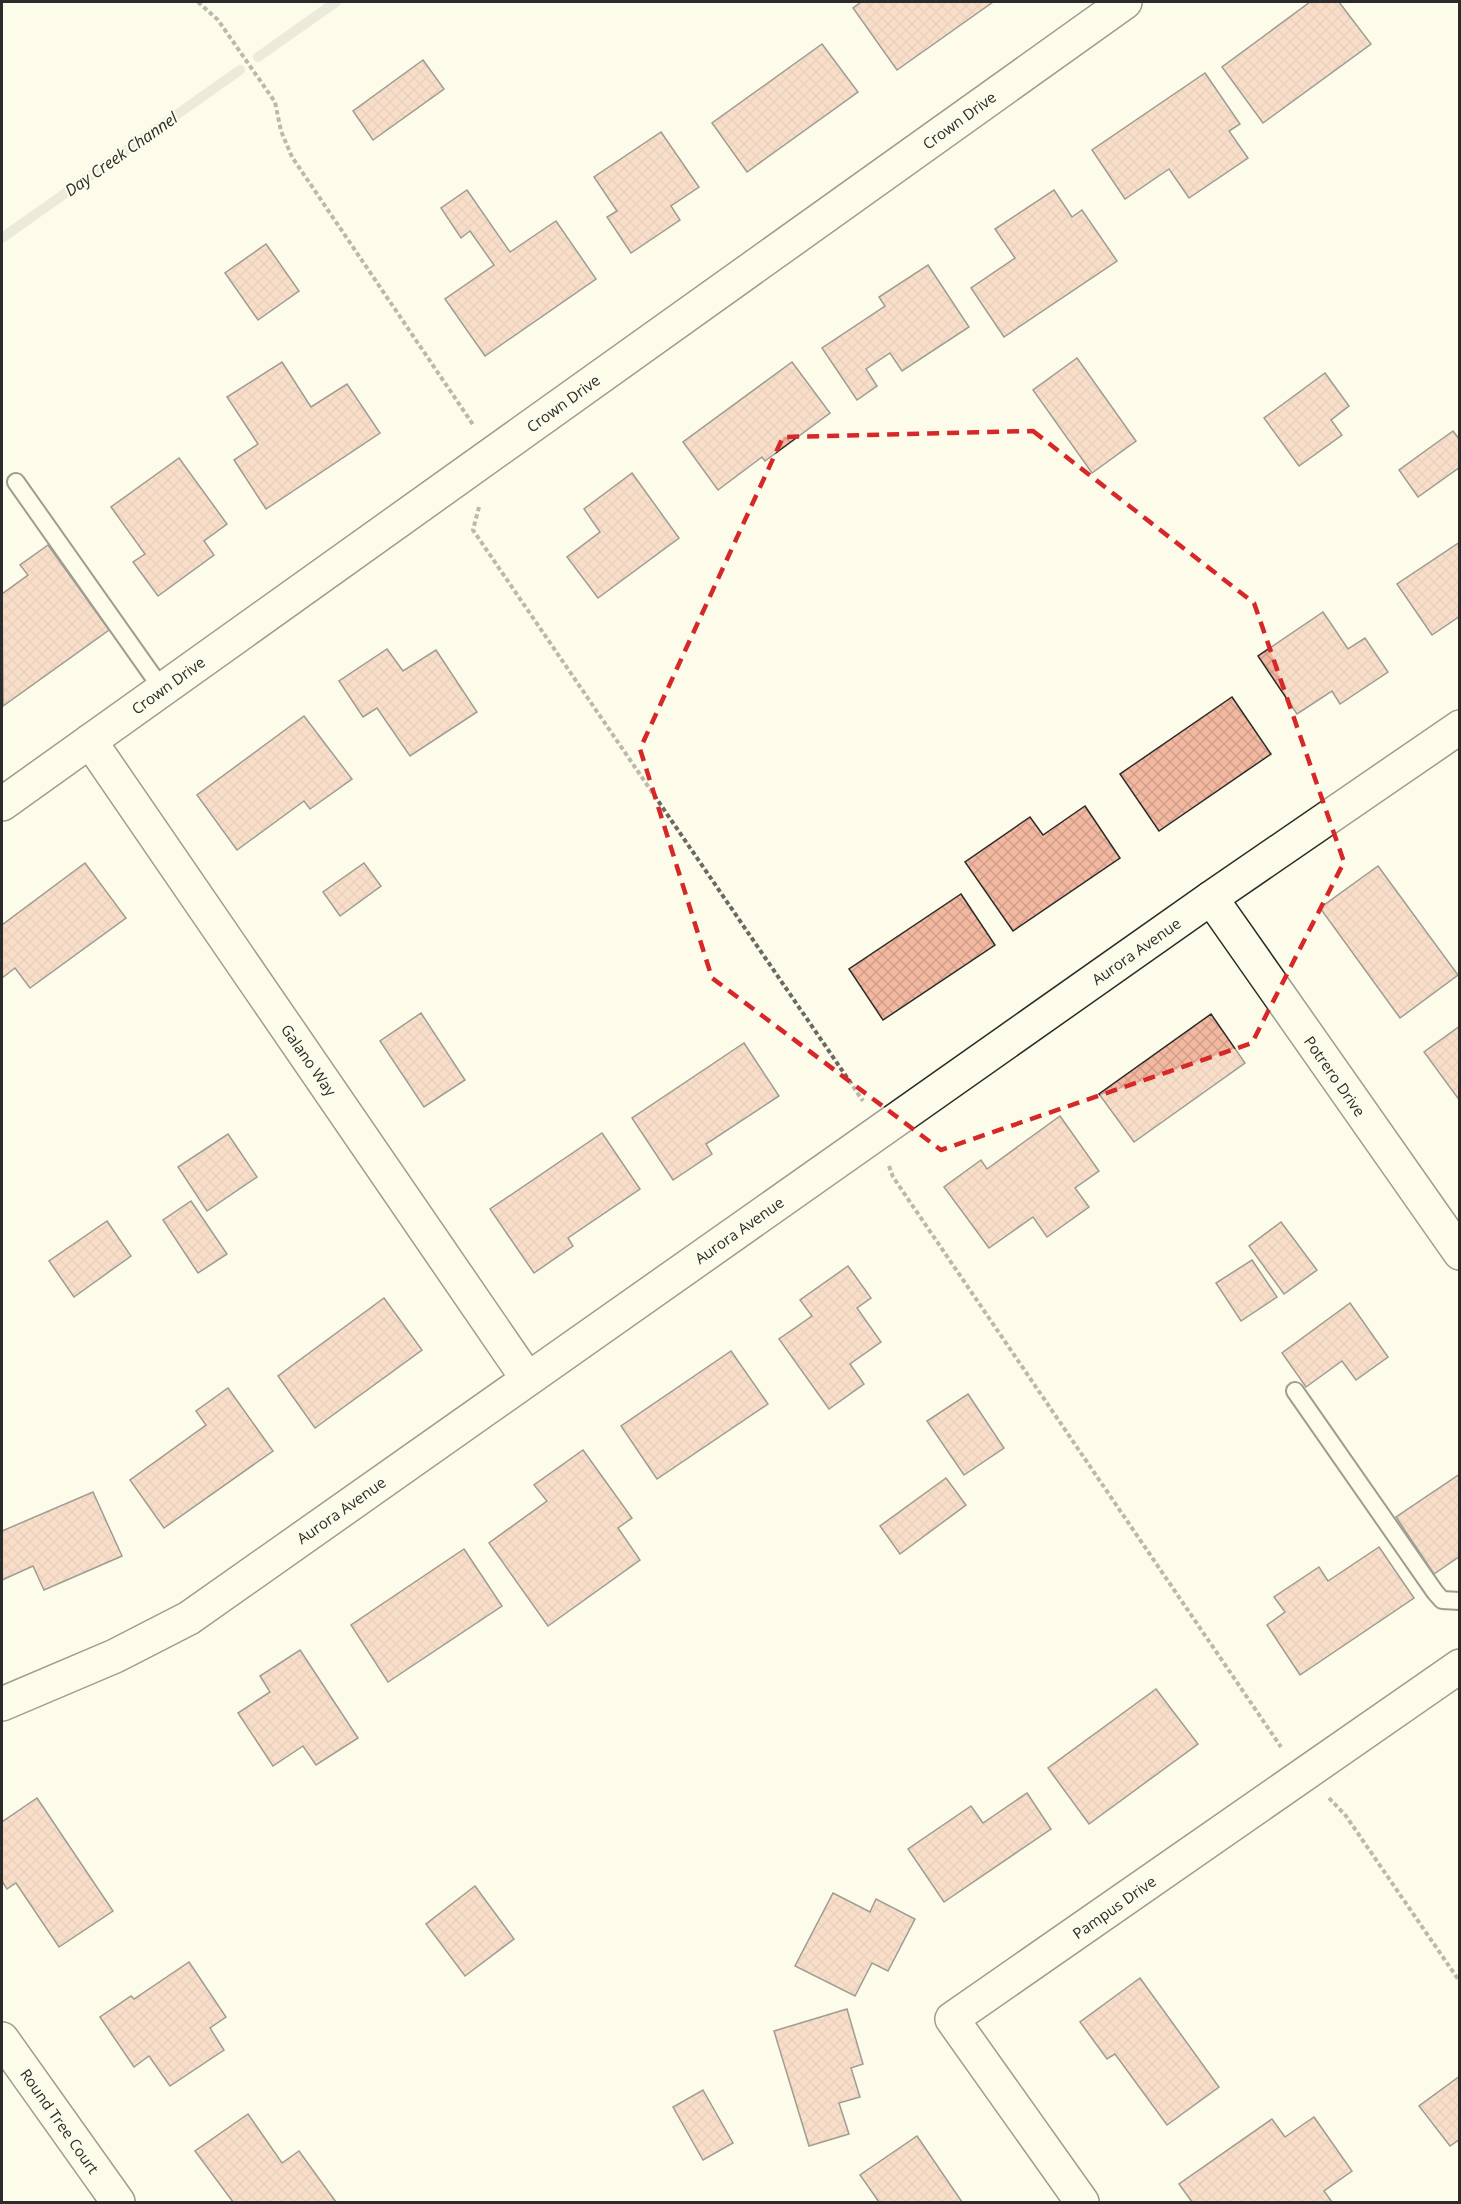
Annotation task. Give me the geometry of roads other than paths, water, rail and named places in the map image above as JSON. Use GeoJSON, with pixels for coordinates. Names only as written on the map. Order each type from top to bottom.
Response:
{"type":"FeatureCollection","features":[{"type":"Feature","properties":{"kind":"street","name":"Crown Drive"},"geometry":{"type":"LineString","coordinates":[[2,804],[1125,2]]}},
{"type":"Feature","properties":{"kind":"street","name":"Aurora Avenue"},"geometry":{"type":"LineString","coordinates":[[2,1704],[115,1656],[189,1618],[1211,898],[1460,727]]}},
{"type":"Feature","properties":{"kind":"street","name":"Galano Way"},"geometry":{"type":"LineString","coordinates":[[90,741],[527,1378]]}},
{"type":"Feature","properties":{"kind":"street","name":"Potrero Drive"},"geometry":{"type":"LineString","coordinates":[[1211,898],[1460,1253]]}},
{"type":"Feature","properties":{"kind":"street","name":"Pampus Drive"},"geometry":{"type":"LineString","coordinates":[[1082,2202],[952,2019],[1460,1666]]}},
{"type":"Feature","properties":{"kind":"street","name":"Round Tree Court"},"geometry":{"type":"LineString","coordinates":[[2,2038],[118,2202]]}},
{"type":"Feature","properties":{"kind":"lane"},"geometry":{"type":"LineString","coordinates":[[16,482],[162,690]]}},
{"type":"Feature","properties":{"kind":"lane"},"geometry":{"type":"LineString","coordinates":[[1295,1391],[1435,1592],[1442,1600],[1460,1601]]}},
{"type":"Feature","properties":{"kind":"waterway","name":"Day Creek Channel"},"geometry":{"type":"LineString","coordinates":[[258,57],[336,2]]}},
{"type":"Feature","properties":{"kind":"waterway","name":"Day Creek Channel"},"geometry":{"type":"LineString","coordinates":[[2,238],[240,70]]}}]}
